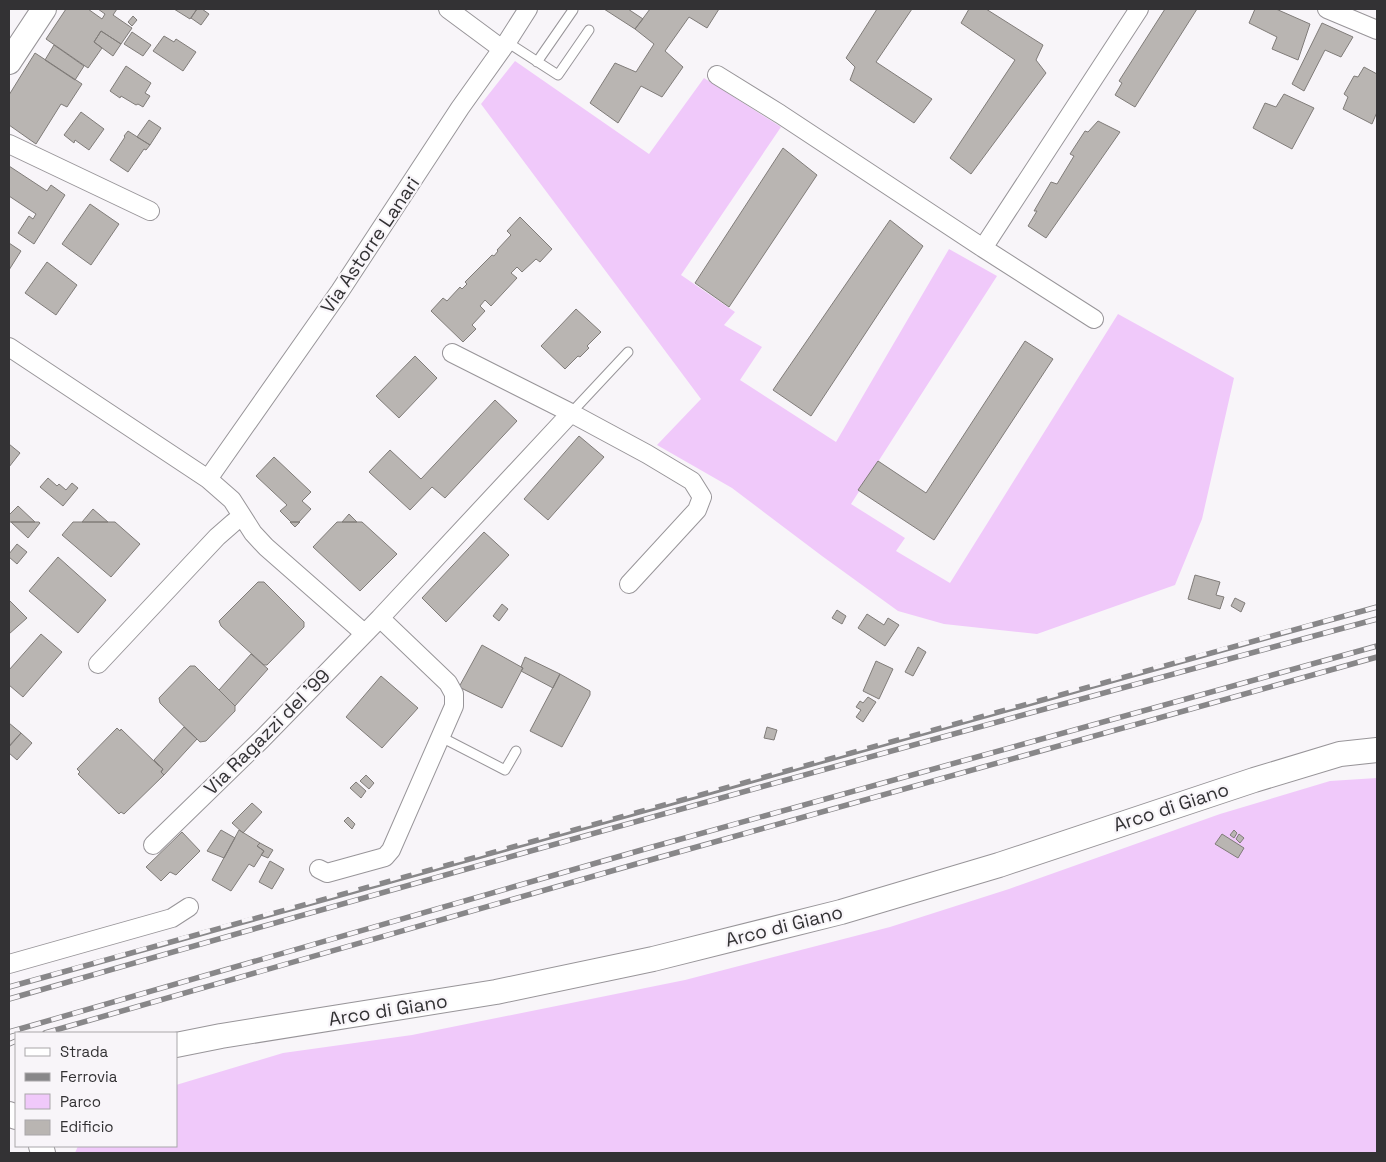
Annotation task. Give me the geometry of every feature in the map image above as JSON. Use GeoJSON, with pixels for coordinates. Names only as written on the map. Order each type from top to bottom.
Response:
{"type":"FeatureCollection","features":[{"type":"Feature","properties":{"kind":"main road"},"geometry":{"type":"LineString","coordinates":[[9,62],[36,12]]}},
{"type":"Feature","properties":{"kind":"main road","name":"Arco di Giano"},"geometry":{"type":"LineString","coordinates":[[178,1045],[496,992],[653,959],[841,912],[998,865],[1254,780],[1340,754],[1377,750]]}},
{"type":"Feature","properties":{"kind":"street"},"geometry":{"type":"LineString","coordinates":[[448,9],[504,46]]}},
{"type":"Feature","properties":{"kind":"street","name":"Via Astorre Lanari"},"geometry":{"type":"LineString","coordinates":[[208,479],[340,291],[460,108],[528,9]]}},
{"type":"Feature","properties":{"kind":"street"},"geometry":{"type":"LineString","coordinates":[[983,248],[1139,9]]}},
{"type":"Feature","properties":{"kind":"street"},"geometry":{"type":"LineString","coordinates":[[1327,9],[1377,30]]}},
{"type":"Feature","properties":{"kind":"street"},"geometry":{"type":"LineString","coordinates":[[718,75],[1094,319]]}},
{"type":"Feature","properties":{"kind":"street"},"geometry":{"type":"LineString","coordinates":[[9,144],[150,211]]}},
{"type":"Feature","properties":{"kind":"street"},"geometry":{"type":"LineString","coordinates":[[9,347],[208,479],[232,500],[253,533],[266,547],[364,633]]}},
{"type":"Feature","properties":{"kind":"street"},"geometry":{"type":"LineString","coordinates":[[452,353],[571,413],[647,454],[692,482],[702,497],[697,510],[629,584]]}},
{"type":"Feature","properties":{"kind":"street","name":"Via Ragazzi del '99"},"geometry":{"type":"LineString","coordinates":[[153,845],[262,739],[380,618],[571,413]]}},
{"type":"Feature","properties":{"kind":"street"},"geometry":{"type":"LineString","coordinates":[[98,664],[217,537],[242,516]]}},
{"type":"Feature","properties":{"kind":"street"},"geometry":{"type":"LineString","coordinates":[[319,869],[328,872],[385,857],[391,850],[454,706],[454,694],[448,683],[380,618]]}},
{"type":"Feature","properties":{"kind":"street"},"geometry":{"type":"LineString","coordinates":[[9,964],[172,918],[189,907]]}},
{"type":"Feature","properties":{"kind":"lane"},"geometry":{"type":"LineString","coordinates":[[537,62],[573,10]]}},
{"type":"Feature","properties":{"kind":"lane"},"geometry":{"type":"LineString","coordinates":[[504,46],[537,62],[558,75],[589,30]]}},
{"type":"Feature","properties":{"kind":"lane","name":"Via Ragazzi del '99"},"geometry":{"type":"LineString","coordinates":[[571,413],[628,352]]}},
{"type":"Feature","properties":{"kind":"lane"},"geometry":{"type":"LineString","coordinates":[[441,736],[505,770],[516,751]]}},
{"type":"Feature","properties":{"kind":"green space"},"geometry":{"type":"Polygon","coordinates":[[[515,61],[649,154],[704,78],[781,127],[681,275],[735,312],[724,325],[762,347],[740,380],[836,442],[949,249],[997,276],[851,504],[905,538],[896,551],[950,583],[1118,314],[1234,378],[1202,519],[1175,585],[1037,634],[944,624],[898,611],[732,488],[657,445],[701,399],[481,104],[515,61]]]}},
{"type":"Feature","properties":{"kind":"green space"},"geometry":{"type":"Polygon","coordinates":[[[1377,778],[1377,1153],[75,1153],[78,1147],[178,1147],[178,1084],[283,1053],[412,1035],[685,980],[890,927],[1009,889],[1220,814],[1330,781],[1377,778]]]}},
{"type":"Feature","properties":{"kind":"building"},"geometry":{"type":"Polygon","coordinates":[[[66,9],[88,9],[102,19],[105,14],[98,9],[117,9],[113,15],[132,28],[121,44],[101,31],[94,42],[102,48],[88,68],[46,39],[66,9]]]}},
{"type":"Feature","properties":{"kind":"building"},"geometry":{"type":"Polygon","coordinates":[[[174,9],[197,9],[190,19],[174,9]]]}},
{"type":"Feature","properties":{"kind":"building"},"geometry":{"type":"Polygon","coordinates":[[[197,9],[202,9],[209,14],[201,25],[191,18],[197,9]]]}},
{"type":"Feature","properties":{"kind":"building"},"geometry":{"type":"Polygon","coordinates":[[[604,9],[628,9],[643,19],[635,29],[604,9]]]}},
{"type":"Feature","properties":{"kind":"building"},"geometry":{"type":"Polygon","coordinates":[[[650,9],[719,9],[707,28],[689,17],[665,51],[683,67],[662,97],[641,86],[618,123],[590,103],[615,63],[636,72],[654,44],[635,29],[650,9]]]}},
{"type":"Feature","properties":{"kind":"building"},"geometry":{"type":"Polygon","coordinates":[[[877,9],[912,9],[876,62],[932,99],[914,123],[850,80],[855,67],[846,58],[877,9]]]}},
{"type":"Feature","properties":{"kind":"building"},"geometry":{"type":"Polygon","coordinates":[[[969,9],[986,9],[1043,45],[1036,60],[1046,73],[971,174],[950,158],[1015,60],[961,23],[969,9]]]}},
{"type":"Feature","properties":{"kind":"building"},"geometry":{"type":"Polygon","coordinates":[[[1165,9],[1197,9],[1135,107],[1115,95],[1122,83],[1119,81],[1165,9]]]}},
{"type":"Feature","properties":{"kind":"building"},"geometry":{"type":"Polygon","coordinates":[[[1255,9],[1276,9],[1310,24],[1298,60],[1272,49],[1277,37],[1249,23],[1255,9]]]}},
{"type":"Feature","properties":{"kind":"building"},"geometry":{"type":"Polygon","coordinates":[[[133,16],[137,20],[132,26],[128,22],[133,16]]]}},
{"type":"Feature","properties":{"kind":"building"},"geometry":{"type":"Polygon","coordinates":[[[1322,23],[1353,37],[1341,57],[1325,50],[1304,91],[1292,84],[1322,23]]]}},
{"type":"Feature","properties":{"kind":"building"},"geometry":{"type":"Polygon","coordinates":[[[101,31],[121,44],[113,56],[94,42],[101,31]]]}},
{"type":"Feature","properties":{"kind":"building"},"geometry":{"type":"Polygon","coordinates":[[[132,32],[151,45],[143,56],[124,44],[132,32]]]}},
{"type":"Feature","properties":{"kind":"building"},"geometry":{"type":"Polygon","coordinates":[[[164,36],[174,42],[176,39],[196,52],[183,71],[153,51],[164,36]]]}},
{"type":"Feature","properties":{"kind":"building"},"geometry":{"type":"Polygon","coordinates":[[[54,45],[84,66],[75,80],[45,60],[54,45]]]}},
{"type":"Feature","properties":{"kind":"building"},"geometry":{"type":"Polygon","coordinates":[[[35,53],[82,84],[67,107],[61,104],[36,144],[9,125],[9,95],[35,53]]]}},
{"type":"Feature","properties":{"kind":"building"},"geometry":{"type":"Polygon","coordinates":[[[126,66],[151,83],[145,93],[150,96],[143,107],[121,96],[120,98],[110,91],[126,66]]]}},
{"type":"Feature","properties":{"kind":"building"},"geometry":{"type":"Polygon","coordinates":[[[1364,67],[1377,74],[1377,112],[1372,124],[1343,109],[1348,97],[1344,94],[1354,76],[1358,77],[1364,67]]]}},
{"type":"Feature","properties":{"kind":"building"},"geometry":{"type":"Polygon","coordinates":[[[1284,94],[1314,108],[1292,149],[1253,128],[1265,103],[1276,107],[1284,94]]]}},
{"type":"Feature","properties":{"kind":"building"},"geometry":{"type":"Polygon","coordinates":[[[81,112],[104,129],[89,150],[75,140],[74,143],[64,135],[81,112]]]}},
{"type":"Feature","properties":{"kind":"building"},"geometry":{"type":"Polygon","coordinates":[[[149,120],[161,128],[150,145],[137,137],[149,120]]]}},
{"type":"Feature","properties":{"kind":"building"},"geometry":{"type":"Polygon","coordinates":[[[1098,121],[1120,132],[1046,238],[1028,226],[1037,211],[1034,211],[1051,182],[1057,184],[1074,156],[1070,154],[1085,131],[1088,132],[1098,121]]]}},
{"type":"Feature","properties":{"kind":"building"},"geometry":{"type":"Polygon","coordinates":[[[128,131],[150,145],[146,150],[144,149],[128,172],[110,160],[128,131]]]}},
{"type":"Feature","properties":{"kind":"building"},"geometry":{"type":"Polygon","coordinates":[[[783,148],[817,175],[729,307],[695,283],[783,148]]]}},
{"type":"Feature","properties":{"kind":"building"},"geometry":{"type":"Polygon","coordinates":[[[9,166],[47,191],[51,185],[65,195],[34,244],[18,233],[29,216],[33,219],[36,214],[9,196],[9,166]]]}},
{"type":"Feature","properties":{"kind":"building"},"geometry":{"type":"Polygon","coordinates":[[[90,204],[119,224],[91,265],[62,244],[90,204]]]}},
{"type":"Feature","properties":{"kind":"building"},"geometry":{"type":"Polygon","coordinates":[[[520,217],[552,249],[540,262],[536,259],[522,272],[517,267],[511,273],[517,278],[491,306],[485,300],[480,306],[485,311],[472,325],[476,329],[463,342],[431,311],[443,298],[447,301],[460,287],[462,289],[467,284],[465,282],[492,255],[494,256],[511,235],[507,231],[520,217]]]}},
{"type":"Feature","properties":{"kind":"building"},"geometry":{"type":"Polygon","coordinates":[[[890,220],[923,246],[811,416],[773,390],[890,220]]]}},
{"type":"Feature","properties":{"kind":"building"},"geometry":{"type":"Polygon","coordinates":[[[9,243],[21,251],[9,270],[9,243]]]}},
{"type":"Feature","properties":{"kind":"building"},"geometry":{"type":"Polygon","coordinates":[[[47,262],[77,285],[56,315],[25,293],[47,262]]]}},
{"type":"Feature","properties":{"kind":"building"},"geometry":{"type":"Polygon","coordinates":[[[576,309],[601,332],[587,346],[589,348],[565,369],[541,346],[576,309]]]}},
{"type":"Feature","properties":{"kind":"building"},"geometry":{"type":"Polygon","coordinates":[[[1025,341],[1053,359],[934,540],[858,490],[878,461],[926,493],[1025,341]]]}},
{"type":"Feature","properties":{"kind":"building"},"geometry":{"type":"Polygon","coordinates":[[[415,356],[437,378],[399,418],[376,396],[415,356]]]}},
{"type":"Feature","properties":{"kind":"building"},"geometry":{"type":"Polygon","coordinates":[[[495,400],[517,421],[445,498],[432,487],[410,510],[369,472],[390,450],[421,479],[495,400]]]}},
{"type":"Feature","properties":{"kind":"building"},"geometry":{"type":"Polygon","coordinates":[[[579,436],[604,457],[548,520],[524,499],[579,436]]]}},
{"type":"Feature","properties":{"kind":"building"},"geometry":{"type":"Polygon","coordinates":[[[9,444],[20,453],[9,467],[9,444]]]}},
{"type":"Feature","properties":{"kind":"building"},"geometry":{"type":"Polygon","coordinates":[[[274,457],[311,492],[302,501],[311,509],[299,522],[291,522],[280,511],[287,505],[256,476],[274,457]]]}},
{"type":"Feature","properties":{"kind":"building"},"geometry":{"type":"Polygon","coordinates":[[[48,478],[57,486],[59,484],[66,490],[72,483],[78,488],[63,506],[40,487],[48,478]]]}},
{"type":"Feature","properties":{"kind":"building"},"geometry":{"type":"Polygon","coordinates":[[[18,506],[35,522],[10,522],[9,515],[18,506]]]}},
{"type":"Feature","properties":{"kind":"building"},"geometry":{"type":"Polygon","coordinates":[[[93,509],[108,522],[82,522],[93,509]]]}},
{"type":"Feature","properties":{"kind":"building"},"geometry":{"type":"Polygon","coordinates":[[[349,514],[357,522],[342,522],[349,514]]]}},
{"type":"Feature","properties":{"kind":"building"},"geometry":{"type":"Polygon","coordinates":[[[11,522],[39,522],[40,523],[28,538],[11,522]]]}},
{"type":"Feature","properties":{"kind":"building"},"geometry":{"type":"Polygon","coordinates":[[[73,522],[115,522],[140,544],[111,577],[62,535],[73,522]]]}},
{"type":"Feature","properties":{"kind":"building"},"geometry":{"type":"Polygon","coordinates":[[[290,522],[300,522],[295,527],[290,522]]]}},
{"type":"Feature","properties":{"kind":"building"},"geometry":{"type":"Polygon","coordinates":[[[337,522],[362,522],[397,554],[360,591],[313,547],[337,522]]]}},
{"type":"Feature","properties":{"kind":"building"},"geometry":{"type":"Polygon","coordinates":[[[484,532],[509,555],[446,622],[422,598],[484,532]]]}},
{"type":"Feature","properties":{"kind":"building"},"geometry":{"type":"Polygon","coordinates":[[[17,544],[27,552],[17,564],[9,557],[9,554],[17,544]]]}},
{"type":"Feature","properties":{"kind":"building"},"geometry":{"type":"Polygon","coordinates":[[[58,557],[106,600],[78,633],[29,591],[58,557]]]}},
{"type":"Feature","properties":{"kind":"building"},"geometry":{"type":"Polygon","coordinates":[[[1195,575],[1220,582],[1216,595],[1224,597],[1220,609],[1188,599],[1195,575]]]}},
{"type":"Feature","properties":{"kind":"building"},"geometry":{"type":"Polygon","coordinates":[[[258,582],[264,582],[304,622],[304,627],[267,665],[264,665],[221,626],[219,621],[258,582]]]}},
{"type":"Feature","properties":{"kind":"building"},"geometry":{"type":"Polygon","coordinates":[[[1235,598],[1245,603],[1241,612],[1231,606],[1235,598]]]}},
{"type":"Feature","properties":{"kind":"building"},"geometry":{"type":"Polygon","coordinates":[[[9,600],[27,618],[9,634],[9,600]]]}},
{"type":"Feature","properties":{"kind":"building"},"geometry":{"type":"Polygon","coordinates":[[[502,604],[508,609],[499,621],[493,616],[502,604]]]}},
{"type":"Feature","properties":{"kind":"building"},"geometry":{"type":"Polygon","coordinates":[[[837,610],[846,616],[842,624],[832,618],[837,610]]]}},
{"type":"Feature","properties":{"kind":"building"},"geometry":{"type":"Polygon","coordinates":[[[867,614],[884,625],[888,618],[899,625],[885,646],[858,628],[867,614]]]}},
{"type":"Feature","properties":{"kind":"building"},"geometry":{"type":"Polygon","coordinates":[[[41,634],[62,652],[23,697],[9,685],[9,670],[41,634]]]}},
{"type":"Feature","properties":{"kind":"building"},"geometry":{"type":"Polygon","coordinates":[[[482,645],[523,668],[502,708],[459,687],[482,645]]]}},
{"type":"Feature","properties":{"kind":"building"},"geometry":{"type":"Polygon","coordinates":[[[918,647],[926,652],[913,676],[905,672],[918,647]]]}},
{"type":"Feature","properties":{"kind":"building"},"geometry":{"type":"Polygon","coordinates":[[[251,654],[268,669],[235,706],[219,690],[251,654]]]}},
{"type":"Feature","properties":{"kind":"building"},"geometry":{"type":"Polygon","coordinates":[[[525,657],[560,674],[553,688],[521,671],[525,657]]]}},
{"type":"Feature","properties":{"kind":"building"},"geometry":{"type":"Polygon","coordinates":[[[876,661],[893,669],[879,699],[863,691],[876,661]]]}},
{"type":"Feature","properties":{"kind":"building"},"geometry":{"type":"Polygon","coordinates":[[[190,666],[195,666],[235,706],[235,711],[206,741],[200,742],[160,703],[159,698],[190,666]]]}},
{"type":"Feature","properties":{"kind":"building"},"geometry":{"type":"Polygon","coordinates":[[[560,674],[590,691],[590,695],[562,747],[530,731],[560,674]]]}},
{"type":"Feature","properties":{"kind":"building"},"geometry":{"type":"Polygon","coordinates":[[[381,676],[418,708],[382,748],[346,717],[381,676]]]}},
{"type":"Feature","properties":{"kind":"building"},"geometry":{"type":"Polygon","coordinates":[[[868,697],[876,702],[863,722],[856,717],[861,710],[856,707],[860,701],[863,703],[868,697]]]}},
{"type":"Feature","properties":{"kind":"building"},"geometry":{"type":"Polygon","coordinates":[[[9,723],[21,733],[9,746],[9,723]]]}},
{"type":"Feature","properties":{"kind":"building"},"geometry":{"type":"Polygon","coordinates":[[[184,727],[197,739],[164,775],[161,772],[163,769],[154,760],[184,727]]]}},
{"type":"Feature","properties":{"kind":"building"},"geometry":{"type":"Polygon","coordinates":[[[767,727],[777,730],[774,740],[764,738],[767,727]]]}},
{"type":"Feature","properties":{"kind":"building"},"geometry":{"type":"Polygon","coordinates":[[[117,728],[120,731],[121,729],[163,769],[161,772],[164,775],[124,814],[121,812],[119,814],[78,774],[80,772],[77,769],[117,728]]]}},
{"type":"Feature","properties":{"kind":"building"},"geometry":{"type":"Polygon","coordinates":[[[21,733],[32,743],[17,760],[9,753],[9,747],[21,733]]]}},
{"type":"Feature","properties":{"kind":"building"},"geometry":{"type":"Polygon","coordinates":[[[366,775],[374,783],[369,789],[360,781],[366,775]]]}},
{"type":"Feature","properties":{"kind":"building"},"geometry":{"type":"Polygon","coordinates":[[[356,782],[366,791],[361,798],[350,788],[356,782]]]}},
{"type":"Feature","properties":{"kind":"building"},"geometry":{"type":"Polygon","coordinates":[[[252,803],[262,812],[243,833],[232,823],[252,803]]]}},
{"type":"Feature","properties":{"kind":"building"},"geometry":{"type":"Polygon","coordinates":[[[348,817],[355,824],[352,829],[344,821],[348,817]]]}},
{"type":"Feature","properties":{"kind":"building"},"geometry":{"type":"Polygon","coordinates":[[[221,830],[235,838],[224,858],[207,851],[221,830]]]}},
{"type":"Feature","properties":{"kind":"building"},"geometry":{"type":"Polygon","coordinates":[[[239,830],[260,843],[257,846],[264,851],[254,867],[249,864],[231,891],[212,880],[239,830]]]}},
{"type":"Feature","properties":{"kind":"building"},"geometry":{"type":"Polygon","coordinates":[[[1234,830],[1237,833],[1234,838],[1230,835],[1234,830]]]}},
{"type":"Feature","properties":{"kind":"building"},"geometry":{"type":"Polygon","coordinates":[[[182,832],[200,851],[176,875],[170,872],[161,881],[146,867],[182,832]]]}},
{"type":"Feature","properties":{"kind":"building"},"geometry":{"type":"Polygon","coordinates":[[[1222,834],[1244,848],[1238,858],[1215,844],[1222,834]]]}},
{"type":"Feature","properties":{"kind":"building"},"geometry":{"type":"Polygon","coordinates":[[[1239,834],[1244,838],[1240,843],[1236,839],[1239,834]]]}},
{"type":"Feature","properties":{"kind":"building"},"geometry":{"type":"Polygon","coordinates":[[[260,843],[273,850],[268,858],[261,855],[264,851],[257,846],[260,843]]]}},
{"type":"Feature","properties":{"kind":"building"},"geometry":{"type":"Polygon","coordinates":[[[270,861],[284,869],[272,889],[259,882],[270,861]]]}},
{"type":"Feature","properties":{"kind":"railway"},"geometry":{"type":"LineString","coordinates":[[9,987],[692,795],[1377,607]]}},
{"type":"Feature","properties":{"kind":"railway"},"geometry":{"type":"LineString","coordinates":[[9,999],[692,806],[1377,619]]}},
{"type":"Feature","properties":{"kind":"railway"},"geometry":{"type":"LineString","coordinates":[[9,1032],[645,849],[1377,646]]}},
{"type":"Feature","properties":{"kind":"railway"},"geometry":{"type":"LineString","coordinates":[[48,1032],[650,860],[1377,657]]}},
{"type":"Feature","properties":{"kind":"railway"},"geometry":{"type":"LineString","coordinates":[[9,1044],[15,1041]]}}]}
